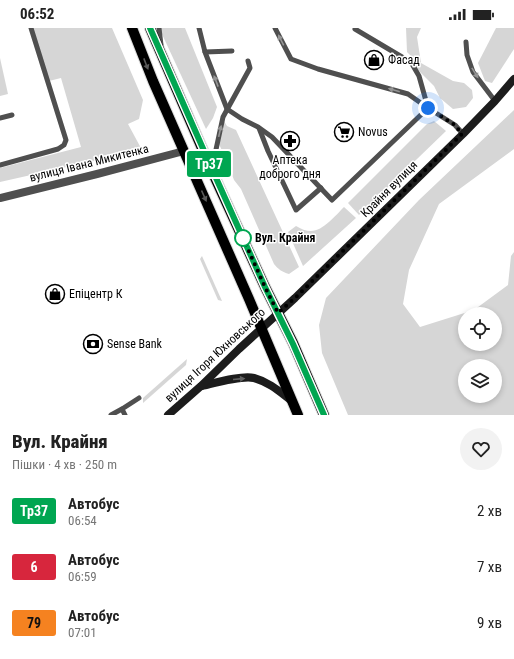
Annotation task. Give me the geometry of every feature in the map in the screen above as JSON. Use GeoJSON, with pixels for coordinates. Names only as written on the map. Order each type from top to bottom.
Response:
{"type":"FeatureCollection","features":[{"type":"Feature","properties":{"kind":"main road"},"geometry":{"type":"LineString","coordinates":[[132,28],[153,81],[298,415]]}},
{"type":"Feature","properties":{"kind":"main road"},"geometry":{"type":"LineString","coordinates":[[150,28],[262,281],[293,344],[324,415]]}},
{"type":"Feature","properties":{"kind":"street","name":"Крайня вулиця"},"geometry":{"type":"LineString","coordinates":[[278,313],[462,134],[495,101],[514,79]]}},
{"type":"Feature","properties":{"kind":"street","name":"вулиця Івана Микитенка"},"geometry":{"type":"LineString","coordinates":[[3,196],[97,174],[184,151]]}},
{"type":"Feature","properties":{"kind":"street","name":"вулиця Ігоря Юхновського"},"geometry":{"type":"LineString","coordinates":[[168,415],[278,313]]}},
{"type":"Feature","properties":{"kind":"street"},"geometry":{"type":"LineString","coordinates":[[201,386],[236,378],[254,378],[272,386],[292,401]]}},
{"type":"Feature","properties":{"kind":"lane"},"geometry":{"type":"LineString","coordinates":[[0,165],[58,149],[64,145],[66,140],[32,28]]}},
{"type":"Feature","properties":{"kind":"lane"},"geometry":{"type":"LineString","coordinates":[[159,28],[162,56]]}},
{"type":"Feature","properties":{"kind":"lane"},"geometry":{"type":"LineString","coordinates":[[200,28],[205,52],[227,109],[272,137],[332,200],[428,108]]}},
{"type":"Feature","properties":{"kind":"lane"},"geometry":{"type":"LineString","coordinates":[[275,28],[291,59],[318,69],[408,94],[455,125],[462,134]]}},
{"type":"Feature","properties":{"kind":"lane"},"geometry":{"type":"LineString","coordinates":[[355,29],[402,57]]}},
{"type":"Feature","properties":{"kind":"lane"},"geometry":{"type":"LineString","coordinates":[[466,42],[467,54],[474,72],[495,101]]}},
{"type":"Feature","properties":{"kind":"lane"},"geometry":{"type":"LineString","coordinates":[[205,52],[232,51]]}},
{"type":"Feature","properties":{"kind":"lane"},"geometry":{"type":"LineString","coordinates":[[212,169],[223,117],[250,68],[248,61]]}},
{"type":"Feature","properties":{"kind":"lane"},"geometry":{"type":"LineString","coordinates":[[412,64],[419,76],[428,108]]}},
{"type":"Feature","properties":{"kind":"lane"},"geometry":{"type":"LineString","coordinates":[[0,118],[12,115]]}},
{"type":"Feature","properties":{"kind":"lane"},"geometry":{"type":"LineString","coordinates":[[258,127],[296,210],[321,188]]}},
{"type":"Feature","properties":{"kind":"lane"},"geometry":{"type":"LineString","coordinates":[[111,415],[139,398]]}},
{"type":"Feature","properties":{"kind":"lane"},"geometry":{"type":"LineString","coordinates":[[122,409],[125,415]]}},
{"type":"Feature","properties":{"kind":"shaded area"},"geometry":{"type":"Polygon","coordinates":[[[32,28],[112,28],[143,100],[139,119],[128,124],[142,150],[0,182],[0,168],[81,147],[61,78],[49,81],[32,28]]]}},
{"type":"Feature","properties":{"kind":"shaded area"},"geometry":{"type":"Polygon","coordinates":[[[161,28],[185,28],[217,107],[213,118],[206,129],[161,32],[161,28]]]}},
{"type":"Feature","properties":{"kind":"shaded area"},"geometry":{"type":"Polygon","coordinates":[[[406,28],[421,28],[417,37],[421,63],[453,81],[464,83],[472,90],[473,98],[466,107],[453,109],[440,98],[434,86],[416,68],[415,60],[407,52],[406,28]]]}},
{"type":"Feature","properties":{"kind":"shaded area"},"geometry":{"type":"Polygon","coordinates":[[[496,28],[514,28],[514,49],[492,83],[485,81],[478,63],[496,28]]]}},
{"type":"Feature","properties":{"kind":"shaded area"},"geometry":{"type":"Polygon","coordinates":[[[0,58],[8,94],[0,96],[0,58]]]}},
{"type":"Feature","properties":{"kind":"shaded area"},"geometry":{"type":"Polygon","coordinates":[[[514,110],[514,149],[439,204],[409,270],[403,304],[420,327],[458,315],[458,351],[502,351],[502,307],[478,307],[508,285],[511,256],[514,252],[514,415],[348,415],[322,353],[319,325],[326,298],[419,200],[514,110]]]}},
{"type":"Feature","properties":{"kind":"shaded area"},"geometry":{"type":"Polygon","coordinates":[[[224,121],[227,126],[236,130],[299,267],[289,274],[280,270],[274,264],[241,189],[234,180],[219,144],[224,121]]]}},
{"type":"Feature","properties":{"kind":"shaded area"},"geometry":{"type":"Polygon","coordinates":[[[434,121],[446,131],[359,215],[348,203],[427,124],[434,121]]]}},
{"type":"Feature","properties":{"kind":"shaded area"},"geometry":{"type":"Polygon","coordinates":[[[344,207],[356,218],[303,266],[288,232],[296,226],[309,231],[325,226],[344,207]]]}},
{"type":"Feature","properties":{"kind":"shaded area"},"geometry":{"type":"Polygon","coordinates":[[[202,256],[222,301],[218,300],[200,259],[202,256]]]}},
{"type":"Feature","properties":{"kind":"shaded area"},"geometry":{"type":"Polygon","coordinates":[[[187,359],[186,365],[143,403],[143,398],[187,359]]]}},
{"type":"Feature","properties":{"kind":"bus line","name":"Тр37"},"geometry":{"type":"LineString","coordinates":[[150,28],[265,287],[293,344],[324,415]]}},
{"type":"Feature","properties":{"kind":"place","name":"Фасад"},"geometry":{"type":"Point","coordinates":[374,60]}},
{"type":"Feature","properties":{"kind":"place","name":"Novus"},"geometry":{"type":"Point","coordinates":[344,132]}},
{"type":"Feature","properties":{"kind":"place","name":"Аптека доброго дня"},"geometry":{"type":"Point","coordinates":[290,141]}},
{"type":"Feature","properties":{"kind":"place","name":"Вул. Крайня"},"geometry":{"type":"Point","coordinates":[243,238]}},
{"type":"Feature","properties":{"kind":"place","name":"Епіцентр К"},"geometry":{"type":"Point","coordinates":[55,294]}},
{"type":"Feature","properties":{"kind":"place","name":"Sense Bank"},"geometry":{"type":"Point","coordinates":[93,344]}},
{"type":"Feature","properties":{"kind":"route"},"geometry":{"type":"LineString","coordinates":[[243,238],[278,313],[462,134],[455,125],[428,108]]}}]}
